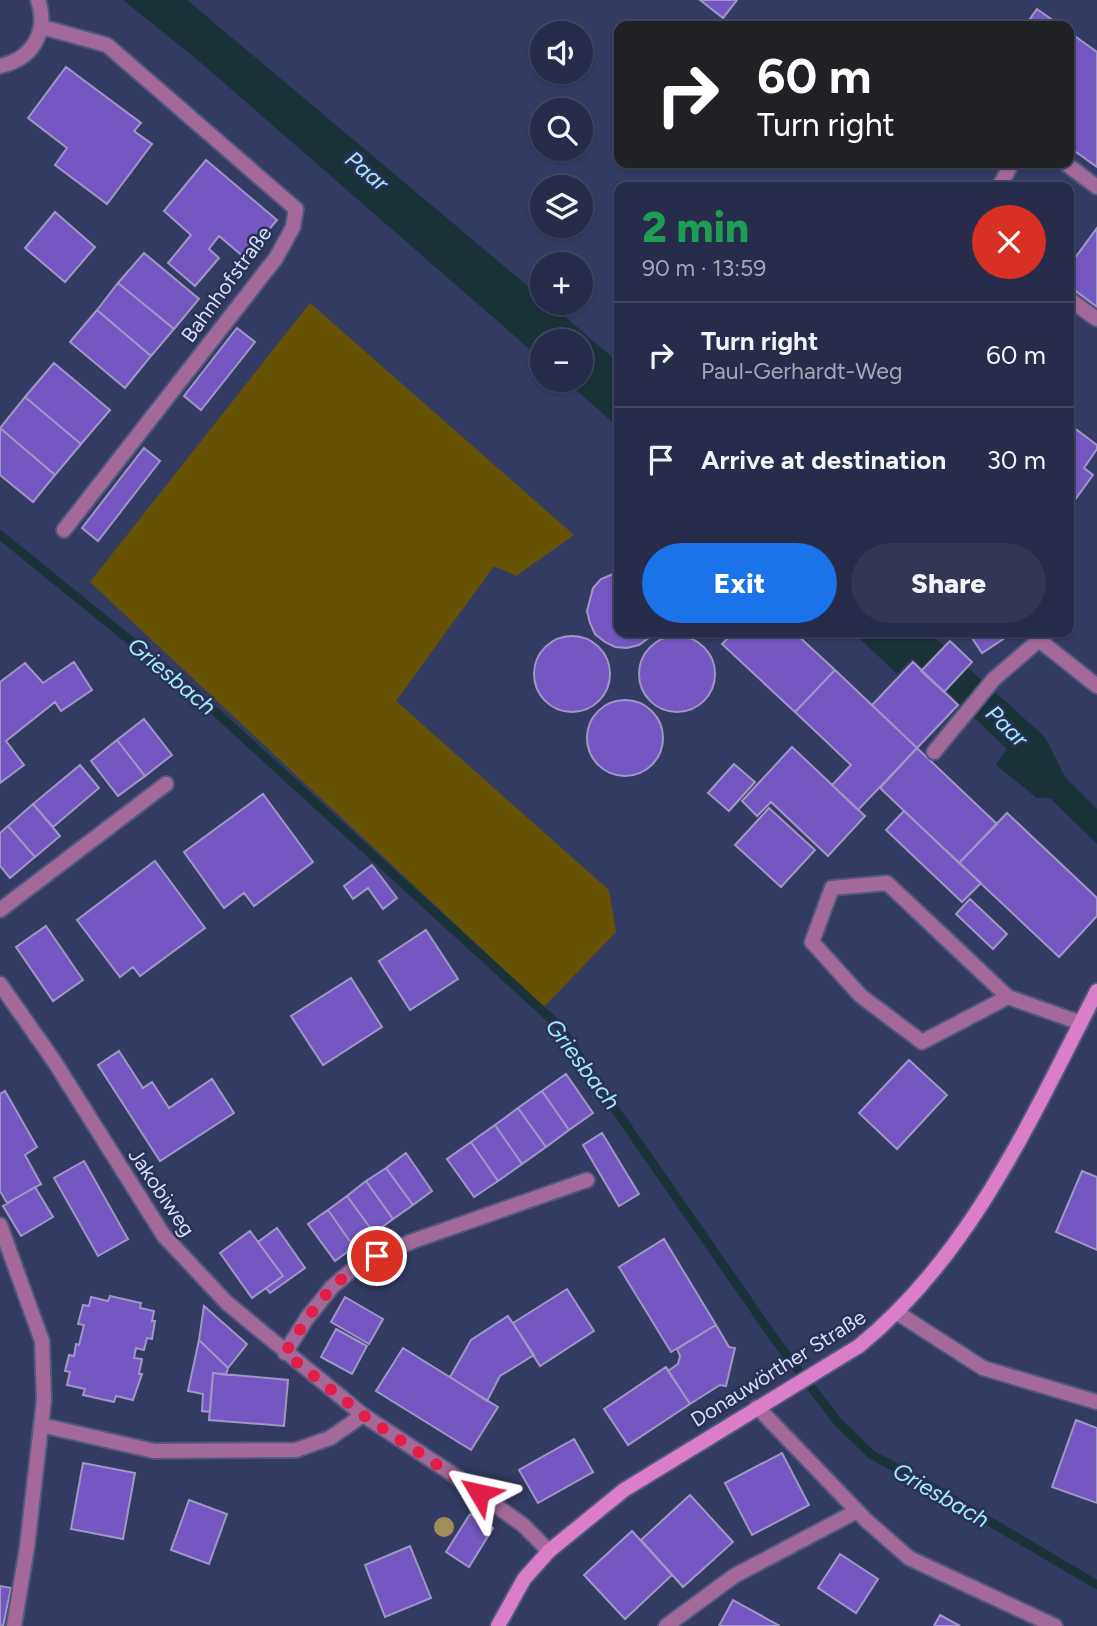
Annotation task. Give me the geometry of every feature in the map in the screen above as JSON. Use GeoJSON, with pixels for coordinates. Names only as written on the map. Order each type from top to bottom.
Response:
{"type":"FeatureCollection","features":[{"type":"Feature","properties":{"kind":"main road","name":"Donauwörther Straße"},"geometry":{"type":"LineString","coordinates":[[498,1626],[524,1580],[549,1551],[624,1490],[859,1346],[896,1312],[942,1262],[993,1189],[1097,991]]}},
{"type":"Feature","properties":{"kind":"street"},"geometry":{"type":"LineString","coordinates":[[0,66],[13,64],[26,55],[36,42],[42,27],[37,0]]}},
{"type":"Feature","properties":{"kind":"street","name":"Bahnhofstraße"},"geometry":{"type":"LineString","coordinates":[[42,27],[107,44],[296,209],[293,226],[276,258],[64,530]]}},
{"type":"Feature","properties":{"kind":"street"},"geometry":{"type":"LineString","coordinates":[[1072,168],[1097,187]]}},
{"type":"Feature","properties":{"kind":"street"},"geometry":{"type":"LineString","coordinates":[[1074,303],[1097,319]]}},
{"type":"Feature","properties":{"kind":"street"},"geometry":{"type":"LineString","coordinates":[[934,752],[994,679],[1039,640],[1097,686]]}},
{"type":"Feature","properties":{"kind":"street"},"geometry":{"type":"LineString","coordinates":[[0,910],[166,783]]}},
{"type":"Feature","properties":{"kind":"street"},"geometry":{"type":"LineString","coordinates":[[1008,997],[922,1042],[861,996],[811,942],[832,888],[887,883],[1008,997],[1081,1023]]}},
{"type":"Feature","properties":{"kind":"street","name":"Jakobiweg"},"geometry":{"type":"LineString","coordinates":[[0,984],[54,1061],[164,1236],[226,1303],[363,1415],[457,1477],[523,1525],[549,1551]]}},
{"type":"Feature","properties":{"kind":"street"},"geometry":{"type":"LineString","coordinates":[[285,1353],[307,1318],[332,1287],[359,1264],[413,1241],[587,1181]]}},
{"type":"Feature","properties":{"kind":"street"},"geometry":{"type":"LineString","coordinates":[[0,1225],[42,1341],[44,1400],[27,1547],[14,1626]]}},
{"type":"Feature","properties":{"kind":"street"},"geometry":{"type":"LineString","coordinates":[[896,1312],[983,1368],[1097,1402]]}},
{"type":"Feature","properties":{"kind":"street"},"geometry":{"type":"LineString","coordinates":[[757,1407],[857,1511],[909,1558],[1055,1626]]}},
{"type":"Feature","properties":{"kind":"street"},"geometry":{"type":"LineString","coordinates":[[41,1425],[154,1451],[296,1450],[330,1438],[363,1415]]}},
{"type":"Feature","properties":{"kind":"street"},"geometry":{"type":"LineString","coordinates":[[666,1626],[734,1576],[857,1511]]}},
{"type":"Feature","properties":{"kind":"shaded area"},"geometry":{"type":"Polygon","coordinates":[[[310,303],[574,535],[516,576],[494,566],[396,701],[609,890],[616,932],[544,1007],[90,582],[310,303]]]}},
{"type":"Feature","properties":{"kind":"water","name":"Paar"},"geometry":{"type":"Polygon","coordinates":[[[123,0],[187,0],[530,288],[530,315],[563,315],[579,329],[530,329],[530,350],[200,62],[123,0]]]}},
{"type":"Feature","properties":{"kind":"water"},"geometry":{"type":"Polygon","coordinates":[[[593,341],[614,359],[614,424],[578,392],[593,392],[593,341]]]}},
{"type":"Feature","properties":{"kind":"water","name":"Paar"},"geometry":{"type":"Polygon","coordinates":[[[858,637],[935,638],[1045,737],[1065,777],[1097,809],[1097,844],[1050,798],[1037,798],[996,765],[1007,749],[912,658],[897,674],[858,637]]]}},
{"type":"Feature","properties":{"kind":"building"},"geometry":{"type":"Polygon","coordinates":[[[700,0],[737,0],[723,18],[700,0]]]}},
{"type":"Feature","properties":{"kind":"building"},"geometry":{"type":"Polygon","coordinates":[[[1037,9],[1054,21],[1029,21],[1037,9]]]}},
{"type":"Feature","properties":{"kind":"building"},"geometry":{"type":"Polygon","coordinates":[[[1074,36],[1097,52],[1097,167],[1074,151],[1074,36]]]}},
{"type":"Feature","properties":{"kind":"building"},"geometry":{"type":"Polygon","coordinates":[[[66,67],[141,123],[134,131],[152,144],[107,204],[55,165],[67,148],[28,118],[66,67]]]}},
{"type":"Feature","properties":{"kind":"building"},"geometry":{"type":"Polygon","coordinates":[[[206,160],[277,220],[245,258],[219,236],[209,249],[219,258],[195,286],[168,263],[191,235],[164,211],[206,160]]]}},
{"type":"Feature","properties":{"kind":"building"},"geometry":{"type":"Polygon","coordinates":[[[55,212],[95,247],[65,282],[25,248],[55,212]]]}},
{"type":"Feature","properties":{"kind":"building"},"geometry":{"type":"Polygon","coordinates":[[[1097,228],[1097,307],[1074,290],[1074,259],[1097,228]]]}},
{"type":"Feature","properties":{"kind":"building"},"geometry":{"type":"Polygon","coordinates":[[[144,253],[199,299],[174,329],[118,283],[144,253]]]}},
{"type":"Feature","properties":{"kind":"building"},"geometry":{"type":"Polygon","coordinates":[[[118,283],[174,329],[151,356],[97,310],[118,283]]]}},
{"type":"Feature","properties":{"kind":"building"},"geometry":{"type":"Polygon","coordinates":[[[97,310],[151,356],[125,388],[70,342],[97,310]]]}},
{"type":"Feature","properties":{"kind":"building"},"geometry":{"type":"Polygon","coordinates":[[[237,328],[255,342],[201,410],[184,396],[237,328]]]}},
{"type":"Feature","properties":{"kind":"building"},"geometry":{"type":"Polygon","coordinates":[[[54,363],[110,410],[81,444],[25,397],[54,363]]]}},
{"type":"Feature","properties":{"kind":"building"},"geometry":{"type":"Polygon","coordinates":[[[25,397],[81,444],[55,475],[0,428],[25,397]]]}},
{"type":"Feature","properties":{"kind":"building"},"geometry":{"type":"Polygon","coordinates":[[[0,428],[55,475],[33,502],[0,475],[0,428]]]}},
{"type":"Feature","properties":{"kind":"building"},"geometry":{"type":"Polygon","coordinates":[[[1074,428],[1097,445],[1084,468],[1093,475],[1074,501],[1074,428]]]}},
{"type":"Feature","properties":{"kind":"building"},"geometry":{"type":"Polygon","coordinates":[[[144,448],[160,461],[98,541],[82,528],[144,448]]]}},
{"type":"Feature","properties":{"kind":"building"},"geometry":{"type":"Polygon","coordinates":[[[614,574],[614,637],[650,637],[639,645],[615,647],[595,634],[587,611],[593,588],[601,579],[614,574]]]}},
{"type":"Feature","properties":{"kind":"building"},"geometry":{"type":"Polygon","coordinates":[[[565,636],[579,636],[593,642],[604,653],[610,674],[607,689],[599,701],[579,712],[565,712],[551,706],[540,695],[534,681],[534,667],[540,653],[551,642],[565,636]]]}},
{"type":"Feature","properties":{"kind":"building"},"geometry":{"type":"Polygon","coordinates":[[[667,637],[687,637],[698,642],[709,653],[715,667],[715,681],[709,695],[698,706],[684,712],[670,712],[656,706],[645,695],[639,681],[639,667],[645,653],[656,642],[667,637]]]}},
{"type":"Feature","properties":{"kind":"building"},"geometry":{"type":"Polygon","coordinates":[[[729,637],[799,637],[835,670],[795,712],[722,644],[729,637]]]}},
{"type":"Feature","properties":{"kind":"building"},"geometry":{"type":"Polygon","coordinates":[[[971,637],[1006,637],[982,653],[971,637]]]}},
{"type":"Feature","properties":{"kind":"building"},"geometry":{"type":"Polygon","coordinates":[[[950,641],[972,662],[944,692],[921,671],[950,641]]]}},
{"type":"Feature","properties":{"kind":"building"},"geometry":{"type":"Polygon","coordinates":[[[74,662],[92,690],[61,711],[55,702],[6,741],[24,765],[0,783],[0,682],[25,663],[43,683],[74,662]]]}},
{"type":"Feature","properties":{"kind":"building"},"geometry":{"type":"Polygon","coordinates":[[[913,662],[958,705],[917,748],[872,705],[913,662]]]}},
{"type":"Feature","properties":{"kind":"building"},"geometry":{"type":"Polygon","coordinates":[[[835,670],[917,748],[858,810],[832,785],[851,765],[795,712],[835,670]]]}},
{"type":"Feature","properties":{"kind":"building"},"geometry":{"type":"Polygon","coordinates":[[[618,700],[632,700],[646,706],[657,717],[663,738],[660,753],[652,765],[632,776],[618,776],[604,770],[593,759],[587,745],[587,731],[593,717],[604,706],[618,700]]]}},
{"type":"Feature","properties":{"kind":"building"},"geometry":{"type":"Polygon","coordinates":[[[144,719],[172,755],[145,776],[117,740],[144,719]]]}},
{"type":"Feature","properties":{"kind":"building"},"geometry":{"type":"Polygon","coordinates":[[[117,740],[145,776],[118,796],[91,761],[117,740]]]}},
{"type":"Feature","properties":{"kind":"building"},"geometry":{"type":"Polygon","coordinates":[[[792,747],[865,816],[828,856],[771,802],[757,816],[742,801],[792,747]]]}},
{"type":"Feature","properties":{"kind":"building"},"geometry":{"type":"Polygon","coordinates":[[[917,748],[997,824],[959,863],[880,788],[917,748]]]}},
{"type":"Feature","properties":{"kind":"building"},"geometry":{"type":"Polygon","coordinates":[[[734,764],[755,782],[729,811],[708,793],[734,764]]]}},
{"type":"Feature","properties":{"kind":"building"},"geometry":{"type":"Polygon","coordinates":[[[80,765],[99,788],[53,827],[33,804],[80,765]]]}},
{"type":"Feature","properties":{"kind":"building"},"geometry":{"type":"Polygon","coordinates":[[[263,794],[313,862],[254,906],[244,893],[224,908],[184,852],[263,794]]]}},
{"type":"Feature","properties":{"kind":"building"},"geometry":{"type":"Polygon","coordinates":[[[33,804],[60,836],[35,857],[8,826],[33,804]]]}},
{"type":"Feature","properties":{"kind":"building"},"geometry":{"type":"Polygon","coordinates":[[[769,808],[815,850],[781,887],[735,845],[769,808]]]}},
{"type":"Feature","properties":{"kind":"building"},"geometry":{"type":"Polygon","coordinates":[[[904,811],[981,883],[962,902],[886,830],[904,811]]]}},
{"type":"Feature","properties":{"kind":"building"},"geometry":{"type":"Polygon","coordinates":[[[1007,813],[1097,898],[1097,916],[1059,957],[959,863],[1007,813]]]}},
{"type":"Feature","properties":{"kind":"building"},"geometry":{"type":"Polygon","coordinates":[[[8,826],[35,857],[10,878],[0,866],[0,833],[8,826]]]}},
{"type":"Feature","properties":{"kind":"building"},"geometry":{"type":"Polygon","coordinates":[[[155,861],[205,928],[140,976],[133,967],[120,977],[77,920],[155,861]]]}},
{"type":"Feature","properties":{"kind":"building"},"geometry":{"type":"Polygon","coordinates":[[[372,865],[397,898],[383,909],[368,888],[353,899],[344,886],[372,865]]]}},
{"type":"Feature","properties":{"kind":"building"},"geometry":{"type":"Polygon","coordinates":[[[970,899],[1007,934],[993,949],[956,914],[970,899]]]}},
{"type":"Feature","properties":{"kind":"building"},"geometry":{"type":"Polygon","coordinates":[[[46,926],[83,980],[53,1001],[16,947],[46,926]]]}},
{"type":"Feature","properties":{"kind":"building"},"geometry":{"type":"Polygon","coordinates":[[[426,930],[458,979],[410,1010],[379,961],[426,930]]]}},
{"type":"Feature","properties":{"kind":"building"},"geometry":{"type":"Polygon","coordinates":[[[351,978],[382,1027],[323,1065],[291,1016],[351,978]]]}},
{"type":"Feature","properties":{"kind":"building"},"geometry":{"type":"Polygon","coordinates":[[[119,1051],[143,1088],[152,1082],[169,1108],[212,1079],[234,1113],[160,1161],[98,1065],[119,1051]]]}},
{"type":"Feature","properties":{"kind":"building"},"geometry":{"type":"Polygon","coordinates":[[[909,1060],[947,1095],[897,1149],[859,1113],[909,1060]]]}},
{"type":"Feature","properties":{"kind":"building"},"geometry":{"type":"Polygon","coordinates":[[[566,1074],[593,1113],[569,1130],[542,1091],[566,1074]]]}},
{"type":"Feature","properties":{"kind":"building"},"geometry":{"type":"Polygon","coordinates":[[[5,1091],[37,1147],[25,1155],[41,1184],[7,1203],[0,1191],[0,1094],[5,1091]]]}},
{"type":"Feature","properties":{"kind":"building"},"geometry":{"type":"Polygon","coordinates":[[[542,1091],[569,1130],[546,1147],[518,1108],[542,1091]]]}},
{"type":"Feature","properties":{"kind":"building"},"geometry":{"type":"Polygon","coordinates":[[[518,1108],[546,1147],[522,1164],[495,1125],[518,1108]]]}},
{"type":"Feature","properties":{"kind":"building"},"geometry":{"type":"Polygon","coordinates":[[[495,1125],[522,1164],[498,1181],[471,1142],[495,1125]]]}},
{"type":"Feature","properties":{"kind":"building"},"geometry":{"type":"Polygon","coordinates":[[[602,1133],[639,1194],[619,1206],[583,1145],[602,1133]]]}},
{"type":"Feature","properties":{"kind":"building"},"geometry":{"type":"Polygon","coordinates":[[[471,1142],[498,1181],[474,1197],[447,1159],[471,1142]]]}},
{"type":"Feature","properties":{"kind":"building"},"geometry":{"type":"Polygon","coordinates":[[[406,1153],[432,1191],[413,1205],[386,1168],[406,1153]]]}},
{"type":"Feature","properties":{"kind":"building"},"geometry":{"type":"Polygon","coordinates":[[[84,1161],[128,1239],[98,1256],[54,1178],[84,1161]]]}},
{"type":"Feature","properties":{"kind":"building"},"geometry":{"type":"Polygon","coordinates":[[[386,1168],[413,1205],[393,1219],[366,1181],[386,1168]]]}},
{"type":"Feature","properties":{"kind":"building"},"geometry":{"type":"Polygon","coordinates":[[[1082,1171],[1097,1177],[1097,1250],[1056,1232],[1082,1171]]]}},
{"type":"Feature","properties":{"kind":"building"},"geometry":{"type":"Polygon","coordinates":[[[366,1181],[393,1219],[374,1233],[347,1196],[366,1181]]]}},
{"type":"Feature","properties":{"kind":"building"},"geometry":{"type":"Polygon","coordinates":[[[35,1187],[53,1217],[21,1236],[3,1206],[35,1187]]]}},
{"type":"Feature","properties":{"kind":"building"},"geometry":{"type":"Polygon","coordinates":[[[347,1196],[374,1233],[354,1247],[328,1210],[347,1196]]]}},
{"type":"Feature","properties":{"kind":"building"},"geometry":{"type":"Polygon","coordinates":[[[328,1210],[354,1247],[335,1261],[308,1224],[328,1210]]]}},
{"type":"Feature","properties":{"kind":"building"},"geometry":{"type":"Polygon","coordinates":[[[277,1228],[305,1268],[270,1293],[266,1288],[283,1276],[258,1242],[277,1228]]]}},
{"type":"Feature","properties":{"kind":"building"},"geometry":{"type":"Polygon","coordinates":[[[250,1231],[283,1276],[252,1298],[220,1253],[250,1231]]]}},
{"type":"Feature","properties":{"kind":"building"},"geometry":{"type":"Polygon","coordinates":[[[664,1239],[716,1325],[671,1352],[619,1267],[664,1239]]]}},
{"type":"Feature","properties":{"kind":"building"},"geometry":{"type":"Polygon","coordinates":[[[567,1289],[594,1331],[540,1366],[513,1323],[567,1289]]]}},
{"type":"Feature","properties":{"kind":"building"},"geometry":{"type":"Polygon","coordinates":[[[110,1296],[141,1303],[140,1308],[154,1311],[152,1339],[147,1338],[144,1350],[136,1348],[134,1358],[142,1359],[139,1374],[142,1374],[133,1400],[116,1396],[114,1402],[83,1395],[85,1389],[67,1385],[70,1372],[65,1371],[69,1355],[74,1356],[84,1325],[78,1324],[83,1305],[89,1306],[91,1297],[108,1301],[110,1296]]]}},
{"type":"Feature","properties":{"kind":"building"},"geometry":{"type":"Polygon","coordinates":[[[345,1297],[383,1319],[369,1344],[331,1322],[345,1297]]]}},
{"type":"Feature","properties":{"kind":"building"},"geometry":{"type":"Polygon","coordinates":[[[204,1306],[247,1344],[228,1368],[199,1340],[204,1306]]]}},
{"type":"Feature","properties":{"kind":"building"},"geometry":{"type":"Polygon","coordinates":[[[508,1316],[534,1355],[500,1376],[487,1401],[450,1377],[471,1340],[508,1316]]]}},
{"type":"Feature","properties":{"kind":"building"},"geometry":{"type":"Polygon","coordinates":[[[716,1325],[729,1347],[735,1348],[726,1386],[720,1385],[690,1404],[668,1371],[678,1364],[680,1356],[677,1349],[716,1325]]]}},
{"type":"Feature","properties":{"kind":"building"},"geometry":{"type":"Polygon","coordinates":[[[336,1329],[367,1346],[352,1374],[321,1357],[336,1329]]]}},
{"type":"Feature","properties":{"kind":"building"},"geometry":{"type":"Polygon","coordinates":[[[199,1340],[228,1368],[226,1375],[213,1373],[210,1412],[202,1411],[203,1394],[188,1391],[199,1340]]]}},
{"type":"Feature","properties":{"kind":"building"},"geometry":{"type":"Polygon","coordinates":[[[403,1348],[498,1407],[471,1450],[376,1391],[403,1348]]]}},
{"type":"Feature","properties":{"kind":"building"},"geometry":{"type":"Polygon","coordinates":[[[666,1367],[690,1404],[628,1445],[604,1409],[666,1367]]]}},
{"type":"Feature","properties":{"kind":"building"},"geometry":{"type":"Polygon","coordinates":[[[213,1373],[288,1380],[284,1426],[209,1420],[213,1373]]]}},
{"type":"Feature","properties":{"kind":"building"},"geometry":{"type":"Polygon","coordinates":[[[1076,1420],[1097,1428],[1097,1503],[1052,1487],[1076,1420]]]}},
{"type":"Feature","properties":{"kind":"building"},"geometry":{"type":"Polygon","coordinates":[[[574,1439],[593,1472],[538,1503],[519,1470],[574,1439]]]}},
{"type":"Feature","properties":{"kind":"building"},"geometry":{"type":"Polygon","coordinates":[[[782,1453],[809,1505],[752,1535],[725,1483],[782,1453]]]}},
{"type":"Feature","properties":{"kind":"building"},"geometry":{"type":"Polygon","coordinates":[[[83,1463],[135,1473],[123,1539],[71,1529],[83,1463]]]}},
{"type":"Feature","properties":{"kind":"building"},"geometry":{"type":"Polygon","coordinates":[[[690,1495],[733,1542],[683,1587],[641,1540],[690,1495]]]}},
{"type":"Feature","properties":{"kind":"building"},"geometry":{"type":"Polygon","coordinates":[[[189,1500],[227,1514],[209,1564],[171,1550],[189,1500]]]}},
{"type":"Feature","properties":{"kind":"building"},"geometry":{"type":"Polygon","coordinates":[[[470,1514],[493,1528],[469,1567],[446,1552],[470,1514]]]}},
{"type":"Feature","properties":{"kind":"building"},"geometry":{"type":"Polygon","coordinates":[[[632,1531],[672,1575],[625,1619],[584,1575],[632,1531]]]}},
{"type":"Feature","properties":{"kind":"building"},"geometry":{"type":"Polygon","coordinates":[[[410,1546],[431,1598],[385,1617],[365,1565],[410,1546]]]}},
{"type":"Feature","properties":{"kind":"building"},"geometry":{"type":"Polygon","coordinates":[[[840,1554],[878,1579],[856,1613],[818,1588],[840,1554]]]}},
{"type":"Feature","properties":{"kind":"building"},"geometry":{"type":"Polygon","coordinates":[[[0,1586],[11,1588],[3,1626],[0,1626],[0,1586]]]}},
{"type":"Feature","properties":{"kind":"building"},"geometry":{"type":"Polygon","coordinates":[[[733,1600],[780,1626],[719,1626],[733,1600]]]}},
{"type":"Feature","properties":{"kind":"building"},"geometry":{"type":"Polygon","coordinates":[[[940,1615],[960,1626],[934,1626],[940,1615]]]}},
{"type":"Feature","properties":{"kind":"waterway","name":"Griesbach"},"geometry":{"type":"LineString","coordinates":[[0,535],[195,693],[560,1027],[774,1338],[837,1421],[872,1455],[925,1483],[1097,1585]]}},
{"type":"Feature","properties":{"kind":"route"},"geometry":{"type":"LineString","coordinates":[[377,1256],[359,1264],[332,1287],[307,1318],[285,1353],[363,1415],[479,1493]]}}]}
